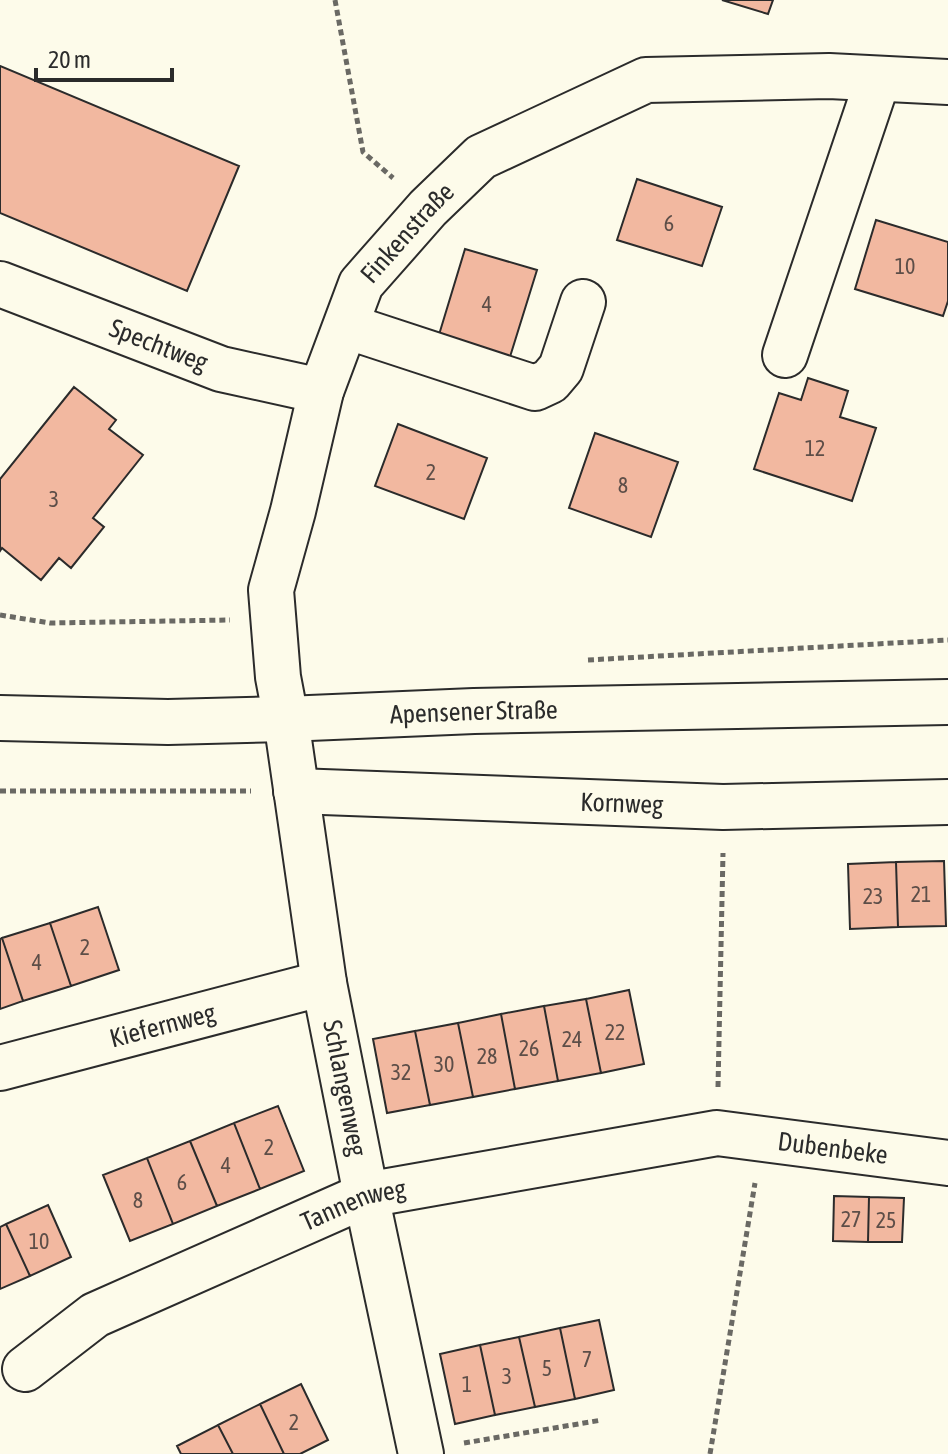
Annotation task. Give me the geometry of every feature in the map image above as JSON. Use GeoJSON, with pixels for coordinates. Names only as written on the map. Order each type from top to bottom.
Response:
{"type":"FeatureCollection","features":[{"type":"Feature","properties":{"kind":"street","name":"Finkenstraße"},"geometry":{"type":"LineString","coordinates":[[286,719],[278,677],[271,590],[321,391],[361,284],[428,208],[481,157],[646,80],[829,76],[948,82]]}},
{"type":"Feature","properties":{"kind":"street"},"geometry":{"type":"LineString","coordinates":[[785,355],[878,79]]}},
{"type":"Feature","properties":{"kind":"street","name":"Spechtweg"},"geometry":{"type":"LineString","coordinates":[[0,284],[221,369],[321,391]]}},
{"type":"Feature","properties":{"kind":"street"},"geometry":{"type":"LineString","coordinates":[[346,326],[535,388],[550,381],[561,368],[583,302]]}},
{"type":"Feature","properties":{"kind":"street","name":"Apensener Straße"},"geometry":{"type":"LineString","coordinates":[[0,718],[168,722],[474,711],[948,702]]}},
{"type":"Feature","properties":{"kind":"street","name":"Schlangenweg"},"geometry":{"type":"LineString","coordinates":[[286,719],[324,983],[420,1452]]}},
{"type":"Feature","properties":{"kind":"street","name":"Kornweg"},"geometry":{"type":"LineString","coordinates":[[296,791],[723,807],[948,802]]}},
{"type":"Feature","properties":{"kind":"street","name":"Kiefernweg"},"geometry":{"type":"LineString","coordinates":[[0,1068],[324,983]]}},
{"type":"Feature","properties":{"kind":"street","name":"Dubenbeke"},"geometry":{"type":"LineString","coordinates":[[717,1133],[948,1163]]}},
{"type":"Feature","properties":{"kind":"street","name":"Tannenweg"},"geometry":{"type":"LineString","coordinates":[[25,1369],[95,1315],[366,1195],[717,1133]]}},
{"type":"Feature","properties":{"kind":"path"},"geometry":{"type":"LineString","coordinates":[[335,0],[363,152],[428,208]]}},
{"type":"Feature","properties":{"kind":"path"},"geometry":{"type":"LineString","coordinates":[[0,615],[50,623],[234,620]]}},
{"type":"Feature","properties":{"kind":"path"},"geometry":{"type":"LineString","coordinates":[[581,660],[948,640]]}},
{"type":"Feature","properties":{"kind":"path"},"geometry":{"type":"LineString","coordinates":[[0,791],[296,791]]}},
{"type":"Feature","properties":{"kind":"path"},"geometry":{"type":"LineString","coordinates":[[710,1454],[756,1178],[717,1133],[723,807]]}},
{"type":"Feature","properties":{"kind":"path"},"geometry":{"type":"LineString","coordinates":[[420,1452],[602,1420]]}},
{"type":"Feature","properties":{"kind":"building"},"geometry":{"type":"Polygon","coordinates":[[[722,0],[773,0],[768,14],[722,0]]]}},
{"type":"Feature","properties":{"kind":"building"},"geometry":{"type":"Polygon","coordinates":[[[0,66],[239,166],[187,291],[0,213],[0,66]]]}},
{"type":"Feature","properties":{"kind":"building"},"geometry":{"type":"Polygon","coordinates":[[[637,179],[722,207],[702,266],[617,240],[637,179]]]}},
{"type":"Feature","properties":{"kind":"building"},"geometry":{"type":"Polygon","coordinates":[[[876,220],[948,242],[948,301],[943,316],[855,289],[876,220]]]}},
{"type":"Feature","properties":{"kind":"building"},"geometry":{"type":"Polygon","coordinates":[[[465,249],[537,270],[509,360],[438,338],[465,249]]]}},
{"type":"Feature","properties":{"kind":"building"},"geometry":{"type":"Polygon","coordinates":[[[808,378],[848,391],[840,417],[876,428],[852,501],[754,469],[779,393],[801,400],[808,378]]]}},
{"type":"Feature","properties":{"kind":"building"},"geometry":{"type":"Polygon","coordinates":[[[74,387],[116,420],[109,429],[143,455],[93,518],[104,527],[71,568],[59,558],[41,580],[2,548],[0,551],[0,479],[74,387]]]}},
{"type":"Feature","properties":{"kind":"building"},"geometry":{"type":"Polygon","coordinates":[[[398,424],[487,458],[464,519],[375,486],[398,424]]]}},
{"type":"Feature","properties":{"kind":"building"},"geometry":{"type":"Polygon","coordinates":[[[595,433],[678,462],[651,537],[569,508],[595,433]]]}},
{"type":"Feature","properties":{"kind":"building"},"geometry":{"type":"Polygon","coordinates":[[[944,861],[946,926],[898,927],[896,862],[944,861]]]}},
{"type":"Feature","properties":{"kind":"building"},"geometry":{"type":"Polygon","coordinates":[[[896,862],[898,927],[850,929],[848,864],[896,862]]]}},
{"type":"Feature","properties":{"kind":"building"},"geometry":{"type":"Polygon","coordinates":[[[98,907],[119,970],[71,986],[50,923],[98,907]]]}},
{"type":"Feature","properties":{"kind":"building"},"geometry":{"type":"Polygon","coordinates":[[[50,923],[71,986],[23,1001],[2,938],[50,923]]]}},
{"type":"Feature","properties":{"kind":"building"},"geometry":{"type":"Polygon","coordinates":[[[0,939],[23,1001],[0,1009],[0,939]]]}},
{"type":"Feature","properties":{"kind":"building"},"geometry":{"type":"Polygon","coordinates":[[[629,990],[644,1064],[601,1073],[586,999],[629,990]]]}},
{"type":"Feature","properties":{"kind":"building"},"geometry":{"type":"Polygon","coordinates":[[[586,999],[601,1073],[558,1081],[544,1006],[586,999]]]}},
{"type":"Feature","properties":{"kind":"building"},"geometry":{"type":"Polygon","coordinates":[[[544,1006],[558,1081],[515,1089],[501,1014],[544,1006]]]}},
{"type":"Feature","properties":{"kind":"building"},"geometry":{"type":"Polygon","coordinates":[[[501,1014],[515,1089],[473,1097],[458,1023],[501,1014]]]}},
{"type":"Feature","properties":{"kind":"building"},"geometry":{"type":"Polygon","coordinates":[[[458,1023],[473,1097],[430,1105],[415,1031],[458,1023]]]}},
{"type":"Feature","properties":{"kind":"building"},"geometry":{"type":"Polygon","coordinates":[[[415,1031],[430,1105],[387,1113],[373,1039],[415,1031]]]}},
{"type":"Feature","properties":{"kind":"building"},"geometry":{"type":"Polygon","coordinates":[[[278,1106],[304,1171],[260,1189],[234,1123],[278,1106]]]}},
{"type":"Feature","properties":{"kind":"building"},"geometry":{"type":"Polygon","coordinates":[[[234,1123],[260,1189],[217,1206],[190,1141],[234,1123]]]}},
{"type":"Feature","properties":{"kind":"building"},"geometry":{"type":"Polygon","coordinates":[[[190,1141],[217,1206],[173,1224],[147,1158],[190,1141]]]}},
{"type":"Feature","properties":{"kind":"building"},"geometry":{"type":"Polygon","coordinates":[[[147,1158],[173,1224],[130,1241],[103,1175],[147,1158]]]}},
{"type":"Feature","properties":{"kind":"building"},"geometry":{"type":"Polygon","coordinates":[[[834,1196],[869,1197],[868,1242],[833,1241],[834,1196]]]}},
{"type":"Feature","properties":{"kind":"building"},"geometry":{"type":"Polygon","coordinates":[[[869,1197],[904,1198],[902,1242],[868,1242],[869,1197]]]}},
{"type":"Feature","properties":{"kind":"building"},"geometry":{"type":"Polygon","coordinates":[[[48,1205],[71,1257],[30,1276],[6,1224],[48,1205]]]}},
{"type":"Feature","properties":{"kind":"building"},"geometry":{"type":"Polygon","coordinates":[[[6,1224],[30,1276],[0,1289],[0,1227],[6,1224]]]}},
{"type":"Feature","properties":{"kind":"building"},"geometry":{"type":"Polygon","coordinates":[[[599,1320],[614,1390],[575,1399],[560,1328],[599,1320]]]}},
{"type":"Feature","properties":{"kind":"building"},"geometry":{"type":"Polygon","coordinates":[[[560,1328],[575,1399],[535,1407],[519,1337],[560,1328]]]}},
{"type":"Feature","properties":{"kind":"building"},"geometry":{"type":"Polygon","coordinates":[[[519,1337],[535,1407],[495,1415],[480,1345],[519,1337]]]}},
{"type":"Feature","properties":{"kind":"building"},"geometry":{"type":"Polygon","coordinates":[[[480,1345],[495,1415],[455,1424],[440,1354],[480,1345]]]}},
{"type":"Feature","properties":{"kind":"building"},"geometry":{"type":"Polygon","coordinates":[[[301,1384],[328,1440],[300,1454],[284,1454],[260,1404],[301,1384]]]}},
{"type":"Feature","properties":{"kind":"building"},"geometry":{"type":"Polygon","coordinates":[[[260,1404],[284,1454],[233,1454],[218,1425],[260,1404]]]}},
{"type":"Feature","properties":{"kind":"building"},"geometry":{"type":"Polygon","coordinates":[[[218,1425],[233,1454],[181,1454],[177,1446],[218,1425]]]}}]}
